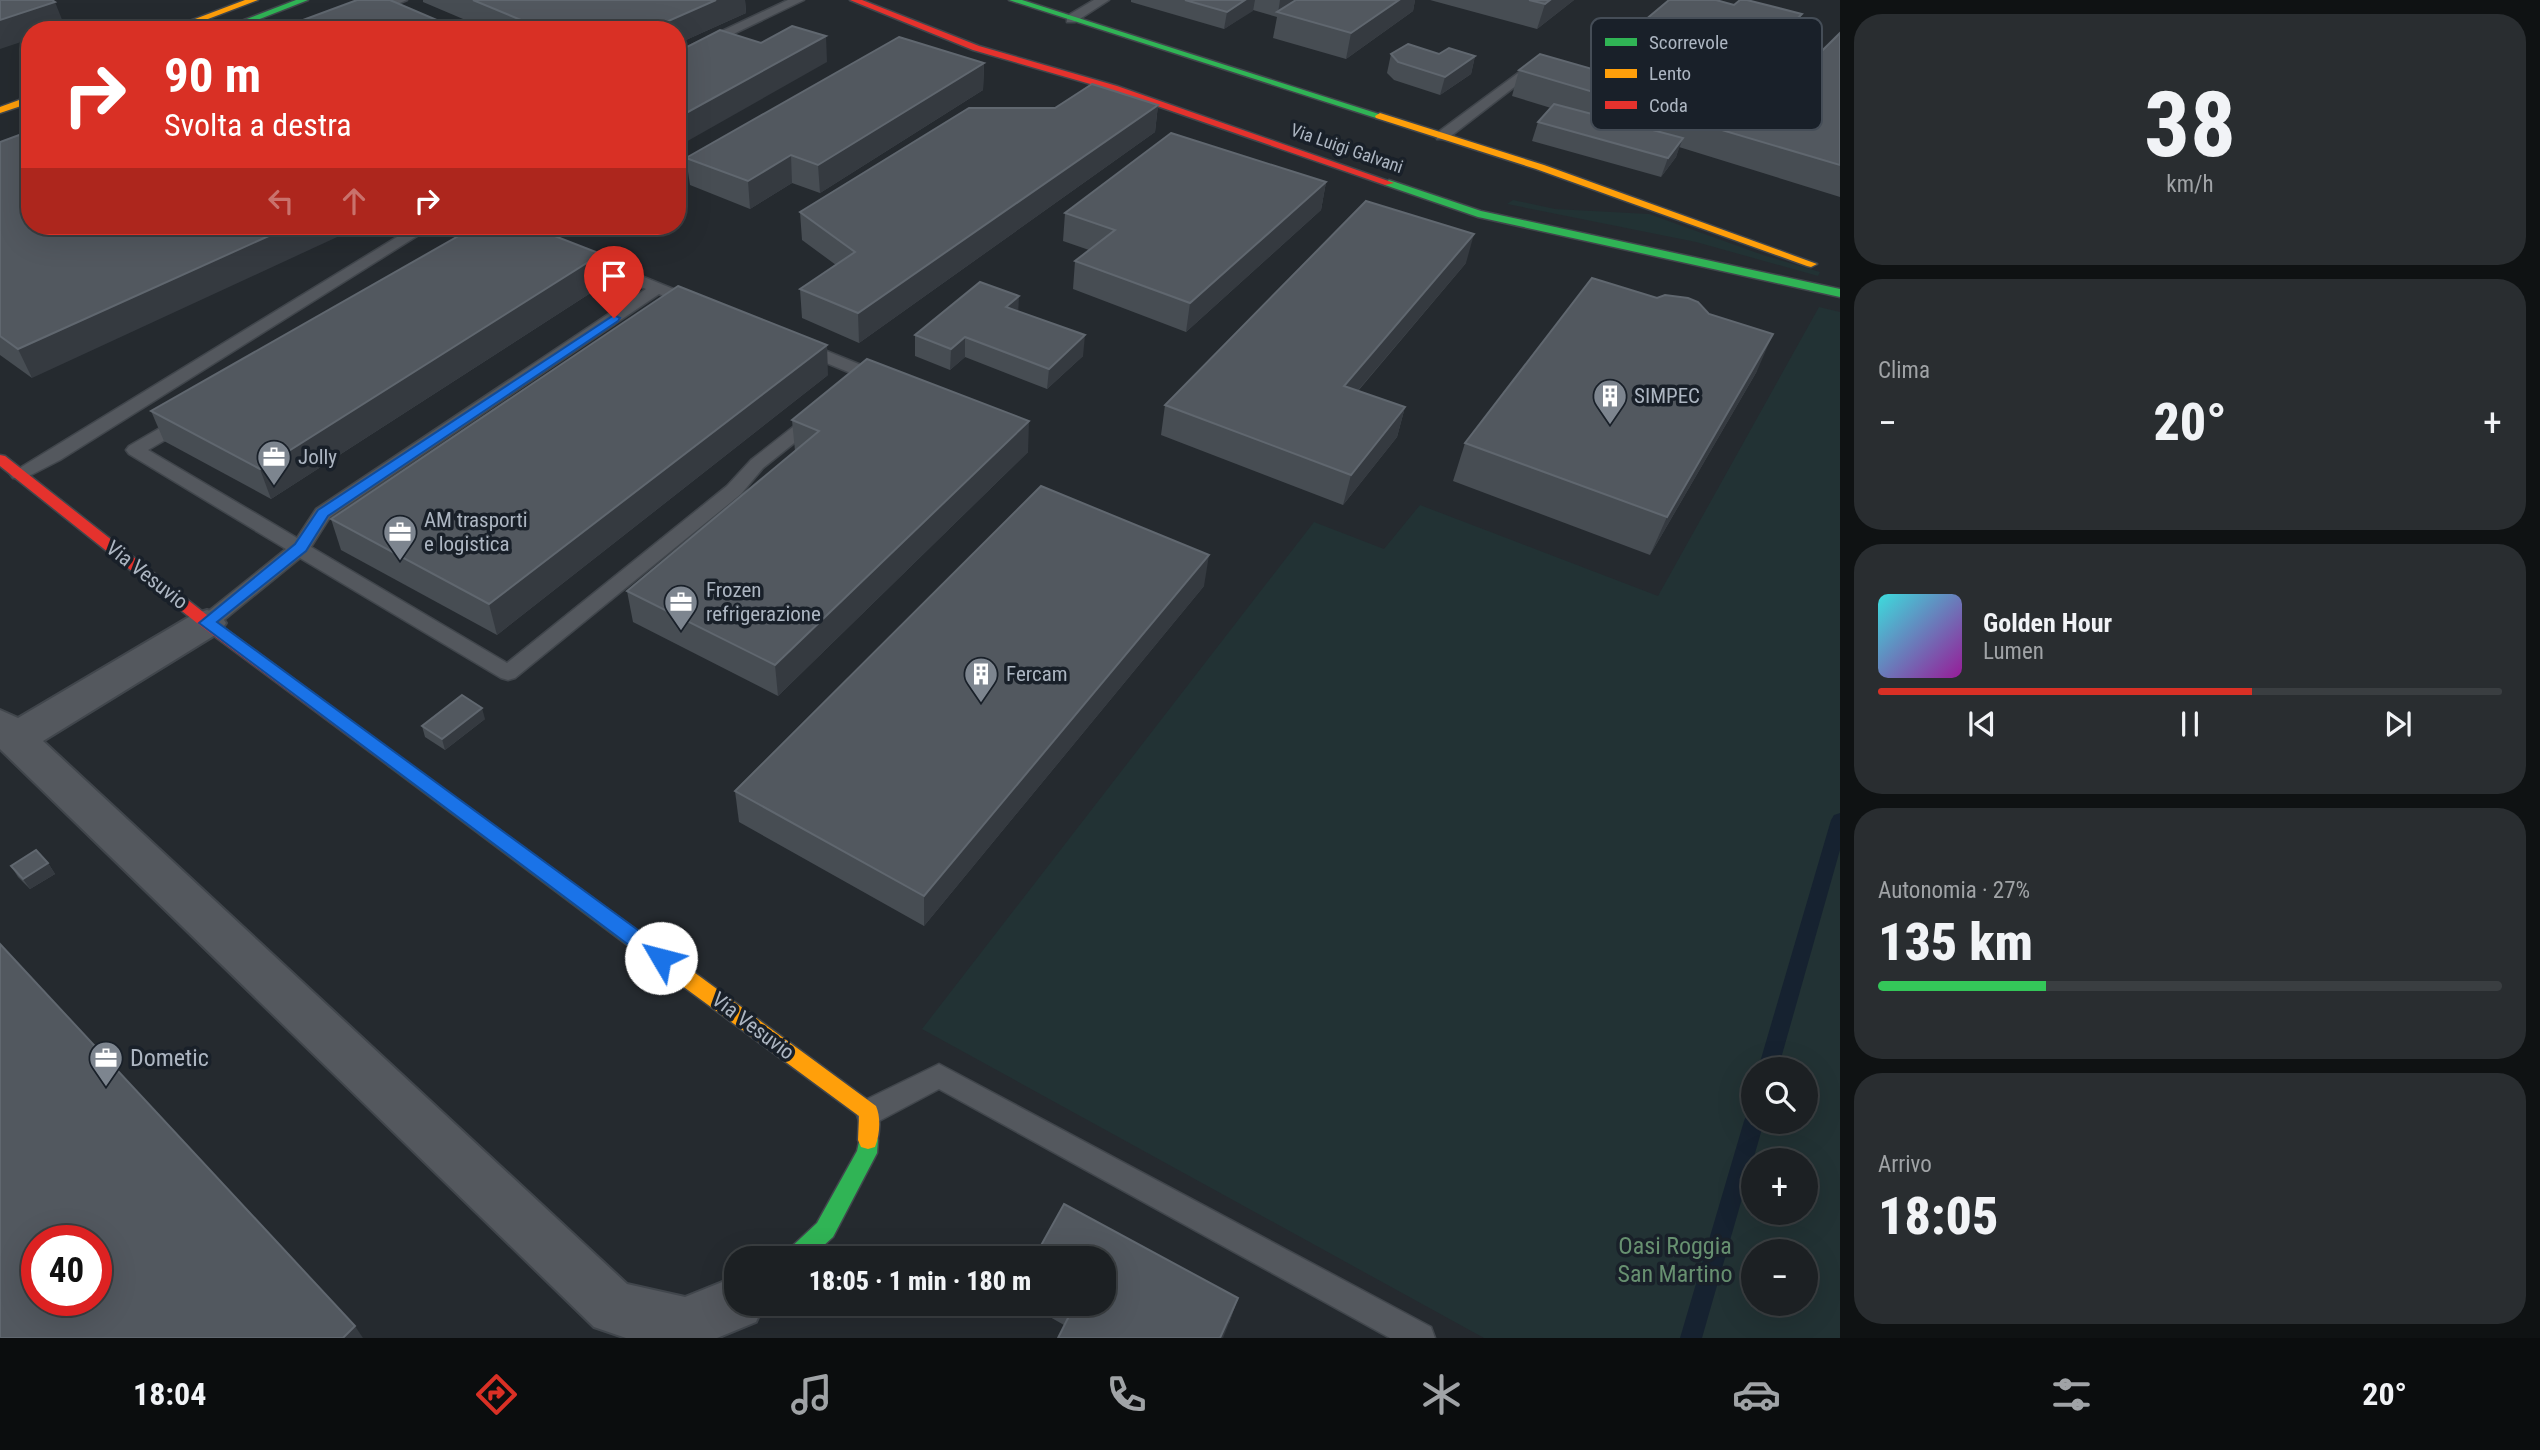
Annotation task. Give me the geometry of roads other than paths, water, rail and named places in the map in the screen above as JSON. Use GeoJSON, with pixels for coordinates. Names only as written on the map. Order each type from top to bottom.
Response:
{"type":"FeatureCollection","features":[{"type":"Feature","properties":{"kind":"main road"},"geometry":{"type":"LineString","coordinates":[[195,21],[254,0]]}},
{"type":"Feature","properties":{"kind":"main road"},"geometry":{"type":"LineString","coordinates":[[247,21],[304,0]]}},
{"type":"Feature","properties":{"kind":"main road","name":"Via Luigi Galvani"},"geometry":{"type":"LineString","coordinates":[[854,0],[976,48],[1114,88],[1478,214],[1840,293]]}},
{"type":"Feature","properties":{"kind":"main road","name":"Via Luigi Galvani"},"geometry":{"type":"LineString","coordinates":[[1013,0],[1540,167],[1829,270]]}},
{"type":"Feature","properties":{"kind":"main road"},"geometry":{"type":"LineString","coordinates":[[0,110],[21,102]]}},
{"type":"Feature","properties":{"kind":"main road","name":"Via Vesuvio"},"geometry":{"type":"LineString","coordinates":[[6,472],[869,1112]]}},
{"type":"Feature","properties":{"kind":"main road"},"geometry":{"type":"LineString","coordinates":[[808,1246],[825,1230],[867,1153],[869,1112]]}},
{"type":"Feature","properties":{"kind":"street"},"geometry":{"type":"LineString","coordinates":[[207,623],[8,732],[613,1308],[685,1324],[724,1308]]}},
{"type":"Feature","properties":{"kind":"lane"},"geometry":{"type":"LineString","coordinates":[[345,21],[401,0]]}},
{"type":"Feature","properties":{"kind":"lane"},"geometry":{"type":"LineString","coordinates":[[686,53],[798,0]]}},
{"type":"Feature","properties":{"kind":"lane"},"geometry":{"type":"LineString","coordinates":[[1072,19],[1103,0]]}},
{"type":"Feature","properties":{"kind":"lane"},"geometry":{"type":"LineString","coordinates":[[387,5],[409,15]]}},
{"type":"Feature","properties":{"kind":"lane"},"geometry":{"type":"LineString","coordinates":[[1442,136],[1525,72]]}},
{"type":"Feature","properties":{"kind":"lane"},"geometry":{"type":"LineString","coordinates":[[6,472],[54,456],[410,235]]}},
{"type":"Feature","properties":{"kind":"lane"},"geometry":{"type":"LineString","coordinates":[[503,235],[135,450],[508,673],[734,490],[757,464],[870,375],[528,235]]}},
{"type":"Feature","properties":{"kind":"lane"},"geometry":{"type":"LineString","coordinates":[[207,623],[301,547],[323,513],[658,288]]}},
{"type":"Feature","properties":{"kind":"lane"},"geometry":{"type":"LineString","coordinates":[[869,1112],[939,1076],[1420,1338]]}},
{"type":"Feature","properties":{"kind":"waterway"},"geometry":{"type":"LineString","coordinates":[[1771,1057],[1840,820]]}},
{"type":"Feature","properties":{"kind":"waterway"},"geometry":{"type":"LineString","coordinates":[[1691,1338],[1750,1134]]}},
{"type":"Feature","properties":{"kind":"place","name":"SIMPEC"},"geometry":{"type":"Point","coordinates":[1610,426]}},
{"type":"Feature","properties":{"kind":"place","name":"Jolly"},"geometry":{"type":"Point","coordinates":[274,487]}},
{"type":"Feature","properties":{"kind":"place","name":"AM trasporti e logistica"},"geometry":{"type":"Point","coordinates":[400,562]}},
{"type":"Feature","properties":{"kind":"place","name":"Frozen refrigerazione"},"geometry":{"type":"Point","coordinates":[681,632]}},
{"type":"Feature","properties":{"kind":"place","name":"Fercam"},"geometry":{"type":"Point","coordinates":[981,704]}},
{"type":"Feature","properties":{"kind":"place","name":"Dometic"},"geometry":{"type":"Point","coordinates":[106,1088]}},
{"type":"Feature","properties":{"kind":"park label","name":"Oasi Roggia San Martino"},"geometry":{"type":"Point","coordinates":[1675,1260]}}]}
